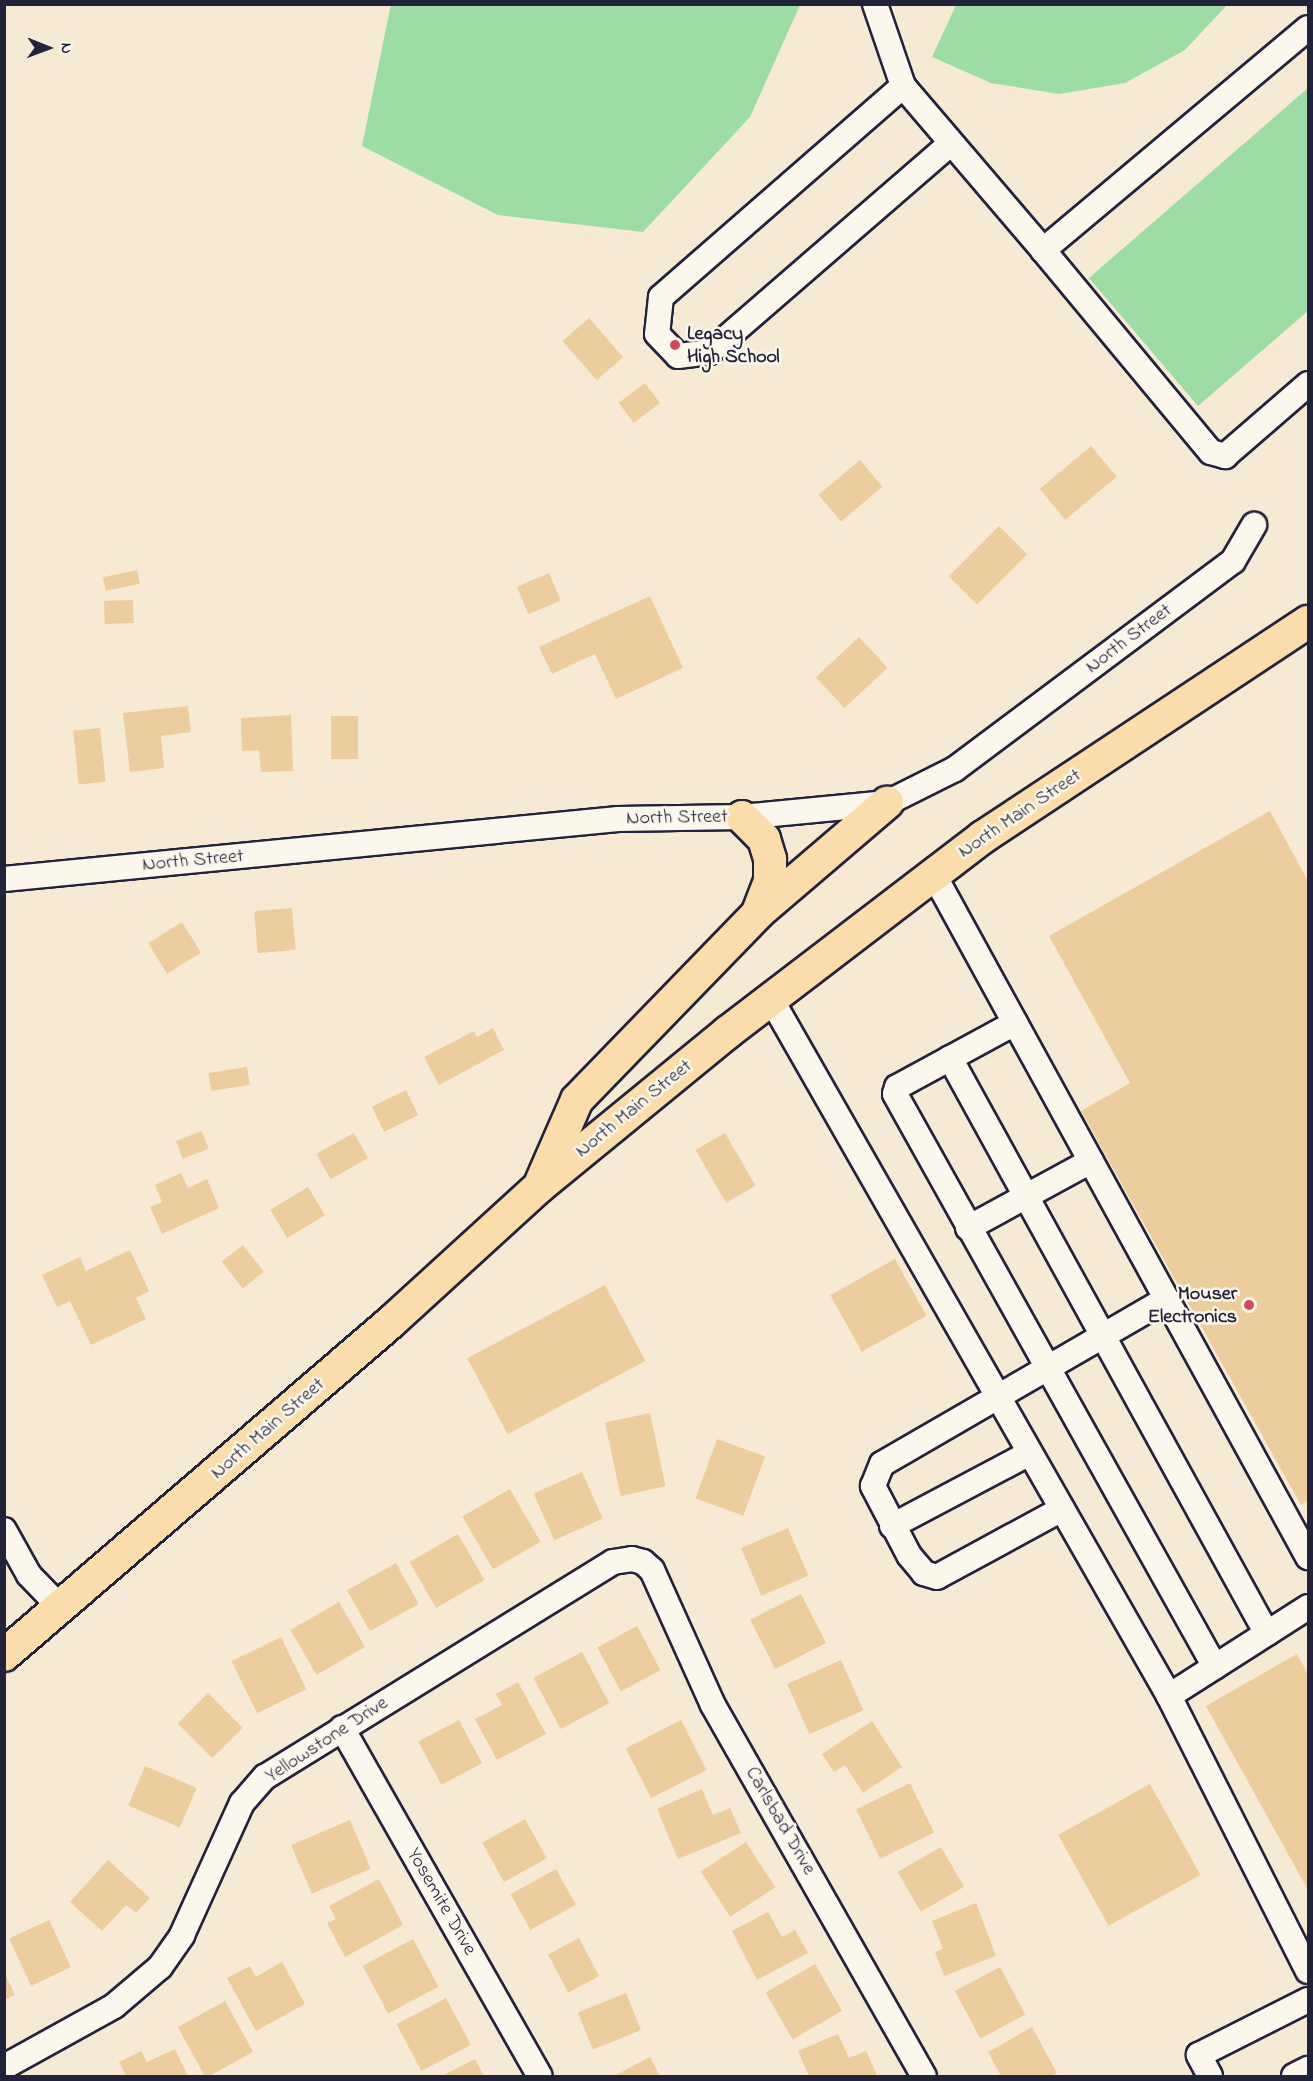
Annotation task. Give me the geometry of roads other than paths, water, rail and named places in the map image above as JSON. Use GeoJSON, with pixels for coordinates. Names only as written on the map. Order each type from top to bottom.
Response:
{"type":"FeatureCollection","features":[{"type":"Feature","properties":{"kind":"main road","name":"North Main Street"},"geometry":{"type":"LineString","coordinates":[[4,1655],[488,1237],[540,1186],[771,999],[983,837],[1308,622]]}},
{"type":"Feature","properties":{"kind":"main road"},"geometry":{"type":"LineString","coordinates":[[540,1186],[577,1100],[758,913],[887,802]]}},
{"type":"Feature","properties":{"kind":"main road"},"geometry":{"type":"LineString","coordinates":[[742,817],[764,839],[770,860],[770,881],[758,913]]}},
{"type":"Feature","properties":{"kind":"street"},"geometry":{"type":"LineString","coordinates":[[876,4],[903,86],[1211,452],[1225,456],[1308,384]]}},
{"type":"Feature","properties":{"kind":"street"},"geometry":{"type":"LineString","coordinates":[[1043,250],[1308,27]]}},
{"type":"Feature","properties":{"kind":"street"},"geometry":{"type":"LineString","coordinates":[[903,86],[661,297],[657,334],[678,356],[710,352],[951,144]]}},
{"type":"Feature","properties":{"kind":"street","name":"North Street"},"geometry":{"type":"LineString","coordinates":[[4,879],[618,819],[742,817],[887,802],[954,769],[1233,561],[1254,525]]}},
{"type":"Feature","properties":{"kind":"street"},"geometry":{"type":"LineString","coordinates":[[933,875],[1308,1557]]}},
{"type":"Feature","properties":{"kind":"street"},"geometry":{"type":"LineString","coordinates":[[771,999],[1169,1696],[1308,1971]]}},
{"type":"Feature","properties":{"kind":"street"},"geometry":{"type":"LineString","coordinates":[[1015,1023],[897,1087],[895,1094],[1047,1370],[1215,1667]]}},
{"type":"Feature","properties":{"kind":"street"},"geometry":{"type":"LineString","coordinates":[[950,1058],[1267,1634]]}},
{"type":"Feature","properties":{"kind":"street"},"geometry":{"type":"LineString","coordinates":[[968,1228],[1091,1161]]}},
{"type":"Feature","properties":{"kind":"street"},"geometry":{"type":"LineString","coordinates":[[1062,1509],[937,1577],[924,1573],[892,1526],[873,1486],[882,1464],[1167,1299]]}},
{"type":"Feature","properties":{"kind":"street"},"geometry":{"type":"LineString","coordinates":[[892,1526],[1030,1453]]}},
{"type":"Feature","properties":{"kind":"street"},"geometry":{"type":"LineString","coordinates":[[4,1530],[29,1575],[60,1607]]}},
{"type":"Feature","properties":{"kind":"street","name":"Yellowstone Drive"},"geometry":{"type":"LineString","coordinates":[[4,2067],[114,2006],[160,1967],[182,1935],[242,1803],[265,1777],[613,1562],[632,1559],[643,1562]]}},
{"type":"Feature","properties":{"kind":"street","name":"Carlsbad Drive"},"geometry":{"type":"LineString","coordinates":[[643,1562],[652,1570],[713,1705],[924,2076]]}},
{"type":"Feature","properties":{"kind":"street"},"geometry":{"type":"LineString","coordinates":[[1169,1696],[1308,1607]]}},
{"type":"Feature","properties":{"kind":"street","name":"Yosemite Drive"},"geometry":{"type":"LineString","coordinates":[[342,1728],[540,2076]]}},
{"type":"Feature","properties":{"kind":"street"},"geometry":{"type":"LineString","coordinates":[[1210,2076],[1199,2055],[1308,2000]]}},
{"type":"Feature","properties":{"kind":"street"},"geometry":{"type":"LineString","coordinates":[[1294,2076],[1308,2069]]}},
{"type":"Feature","properties":{"kind":"place","name":"Legacy High School"},"geometry":{"type":"Point","coordinates":[675,345]}},
{"type":"Feature","properties":{"kind":"place","name":"Mouser Electronics"},"geometry":{"type":"Point","coordinates":[1249,1305]}}]}
